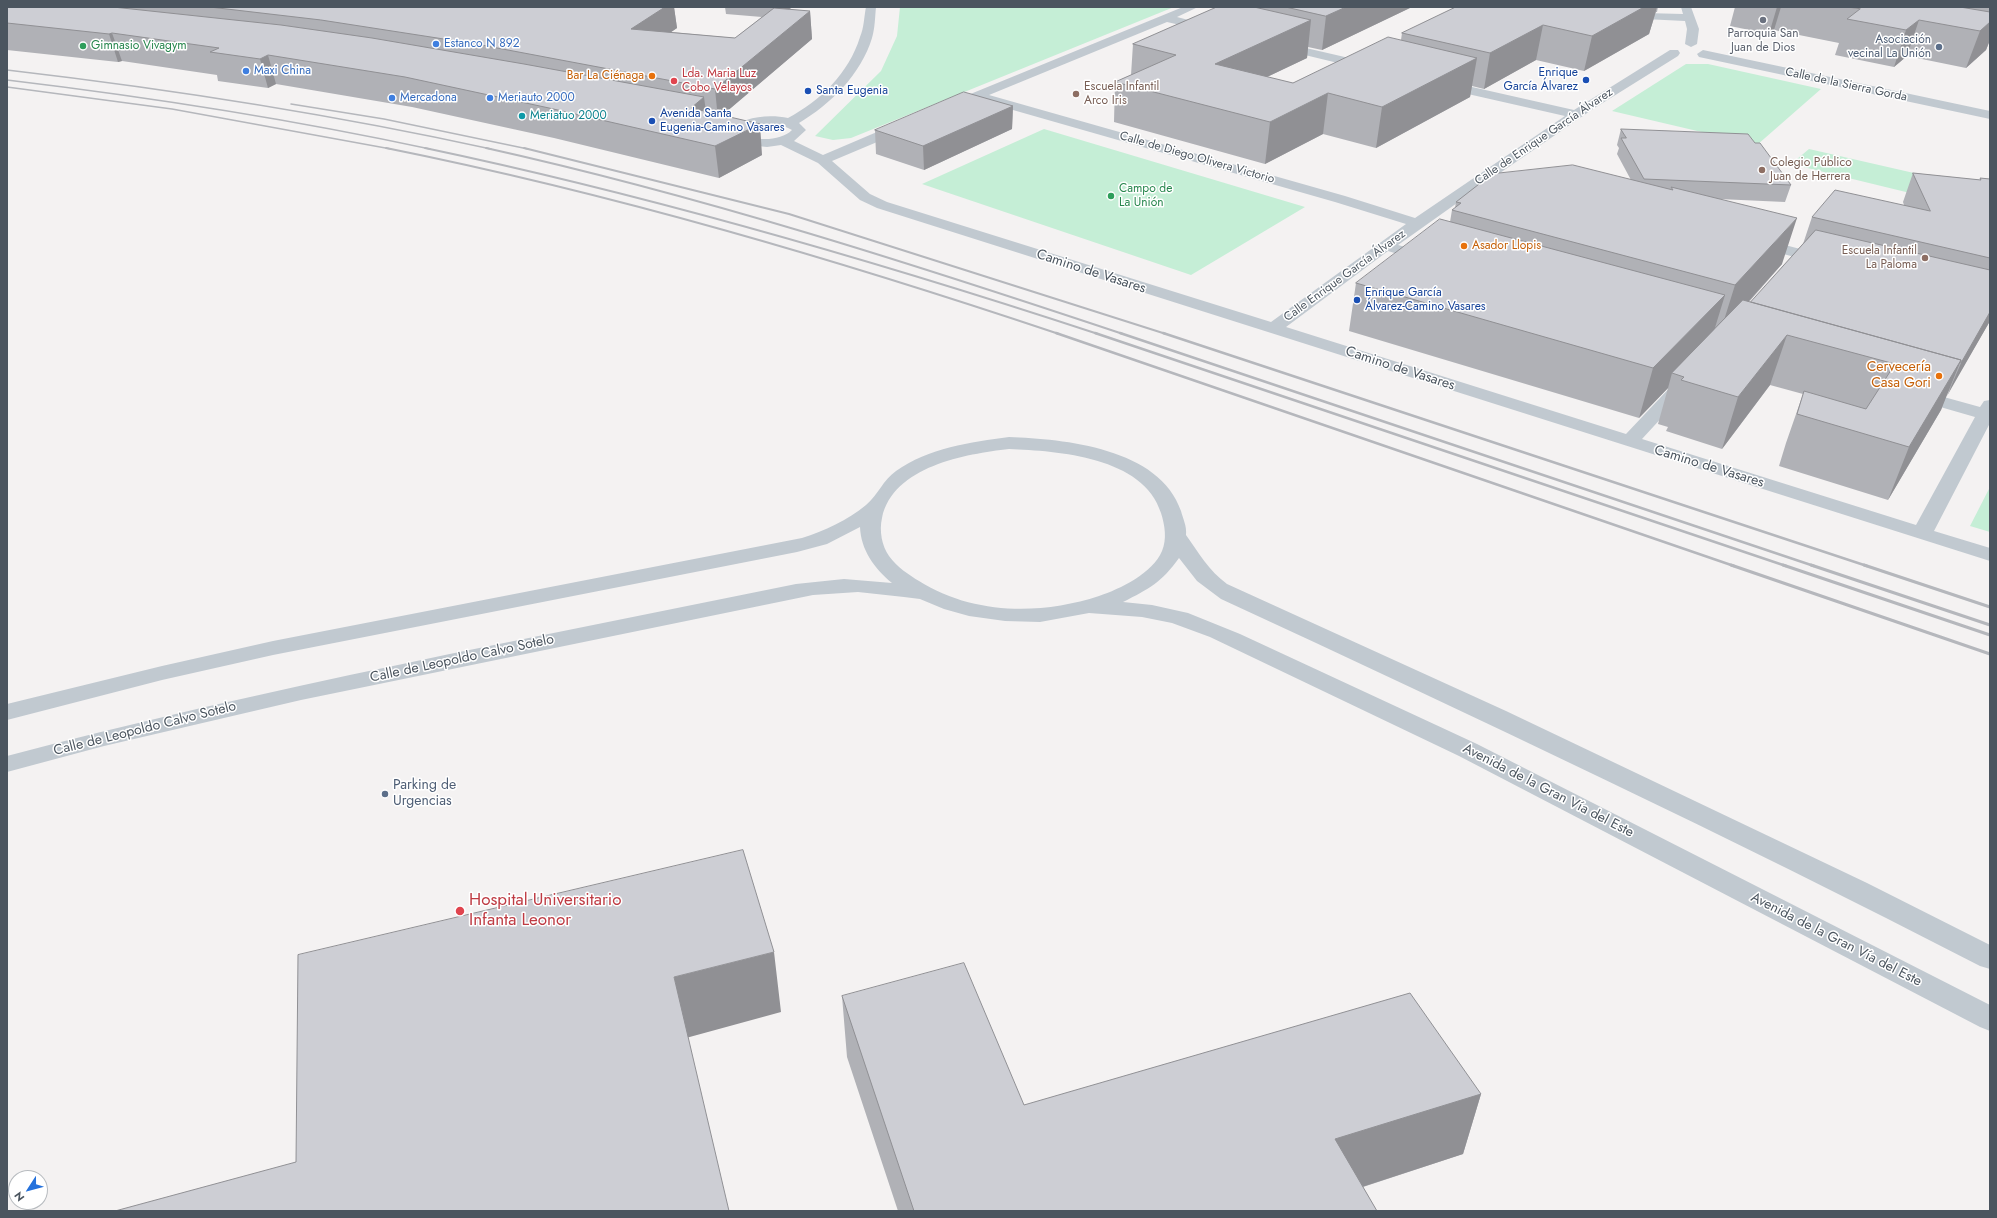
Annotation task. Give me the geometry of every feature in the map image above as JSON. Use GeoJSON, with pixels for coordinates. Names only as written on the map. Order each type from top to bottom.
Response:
{"type":"FeatureCollection","features":[{"type":"Feature","properties":{"kind":"street"},"geometry":{"type":"LineString","coordinates":[[789,123],[815,107],[849,71],[859,54],[866,37],[870,7]]}},
{"type":"Feature","properties":{"kind":"street"},"geometry":{"type":"LineString","coordinates":[[959,103],[1193,7]]}},
{"type":"Feature","properties":{"kind":"street"},"geometry":{"type":"LineString","coordinates":[[1598,7],[1644,16],[1689,18]]}},
{"type":"Feature","properties":{"kind":"street"},"geometry":{"type":"LineString","coordinates":[[1686,7],[1692,29],[1691,44]]}},
{"type":"Feature","properties":{"kind":"street"},"geometry":{"type":"LineString","coordinates":[[1166,18],[1222,32]]}},
{"type":"Feature","properties":{"kind":"street"},"geometry":{"type":"LineString","coordinates":[[1667,47],[1677,42],[1691,44],[1704,48],[1705,52],[1703,54]]}},
{"type":"Feature","properties":{"kind":"street"},"geometry":{"type":"LineString","coordinates":[[1271,44],[1384,71]]}},
{"type":"Feature","properties":{"kind":"street","name":"Calle de la Sierra Gorda"},"geometry":{"type":"LineString","coordinates":[[1667,47],[1693,55],[1703,54],[1990,115]]}},
{"type":"Feature","properties":{"kind":"street","name":"Calle de Enrique García Álvarez"},"geometry":{"type":"LineString","coordinates":[[1417,223],[1575,114],[1660,60],[1667,47]]}},
{"type":"Feature","properties":{"kind":"street"},"geometry":{"type":"LineString","coordinates":[[1428,81],[1575,114]]}},
{"type":"Feature","properties":{"kind":"street","name":"Calle de Diego Olivera Victorio"},"geometry":{"type":"LineString","coordinates":[[977,96],[1340,199],[1417,223]]}},
{"type":"Feature","properties":{"kind":"street"},"geometry":{"type":"LineString","coordinates":[[724,124],[738,128],[766,120],[789,123],[799,130],[797,134],[782,140],[768,142],[746,141],[738,138],[735,133],[738,128]]}},
{"type":"Feature","properties":{"kind":"street"},"geometry":{"type":"LineString","coordinates":[[823,160],[916,121]]}},
{"type":"Feature","properties":{"kind":"street","name":"Camino de Vasares"},"geometry":{"type":"LineString","coordinates":[[782,140],[823,160],[865,198],[882,205],[1990,555]]}},
{"type":"Feature","properties":{"kind":"street"},"geometry":{"type":"LineString","coordinates":[[1486,176],[1532,187]]}},
{"type":"Feature","properties":{"kind":"street","name":"Calle Enrique García Álvarez"},"geometry":{"type":"LineString","coordinates":[[1273,329],[1417,223]]}},
{"type":"Feature","properties":{"kind":"street"},"geometry":{"type":"LineString","coordinates":[[1744,240],[1840,263]]}},
{"type":"Feature","properties":{"kind":"street"},"geometry":{"type":"LineString","coordinates":[[1386,246],[1445,263]]}},
{"type":"Feature","properties":{"kind":"street"},"geometry":{"type":"LineString","coordinates":[[1789,267],[1801,254]]}},
{"type":"Feature","properties":{"kind":"street"},"geometry":{"type":"LineString","coordinates":[[1629,442],[1693,374]]}},
{"type":"Feature","properties":{"kind":"street"},"geometry":{"type":"LineString","coordinates":[[1897,389],[1988,409],[1922,534]]}},
{"type":"Feature","properties":{"kind":"street"},"geometry":{"type":"LineString","coordinates":[[1177,536],[1172,552],[1160,570],[1143,584],[1121,597],[1090,608],[1040,615],[1004,614],[971,609],[940,601],[921,593],[893,572],[879,558],[869,525],[875,508],[885,490],[903,475],[923,463],[950,453],[976,447],[1009,443],[1040,444],[1073,448],[1100,455],[1126,466],[1147,479],[1164,497],[1175,516],[1177,536],[1192,564],[1207,580],[1229,594],[1498,716],[1857,890],[1990,958]]}},
{"type":"Feature","properties":{"kind":"street"},"geometry":{"type":"LineString","coordinates":[[7,712],[162,673],[281,647],[803,544],[844,530],[875,508]]}},
{"type":"Feature","properties":{"kind":"street","name":"Calle de Leopoldo Calvo Sotelo"},"geometry":{"type":"LineString","coordinates":[[7,764],[77,744],[231,707],[809,588],[856,584],[921,593]]}},
{"type":"Feature","properties":{"kind":"street","name":"Avenida de la Gran Vía del Este"},"geometry":{"type":"LineString","coordinates":[[1090,608],[1171,615],[1199,624],[1232,639],[1468,750],[1990,1019]]}},
{"type":"Feature","properties":{"kind":"green space"},"geometry":{"type":"Polygon","coordinates":[[[900,7],[1174,7],[851,138],[833,140],[815,136],[881,71],[897,36],[900,7]]]}},
{"type":"Feature","properties":{"kind":"green space"},"geometry":{"type":"Polygon","coordinates":[[[1686,64],[1708,64],[1821,89],[1757,145],[1612,111],[1686,64]]]}},
{"type":"Feature","properties":{"kind":"green space","name":"Campo de La Unión"},"geometry":{"type":"Polygon","coordinates":[[[1044,129],[1305,207],[1191,275],[922,184],[1044,129]]]}},
{"type":"Feature","properties":{"kind":"green space"},"geometry":{"type":"Polygon","coordinates":[[[1809,149],[1927,176],[1910,193],[1791,164],[1809,149]]]}},
{"type":"Feature","properties":{"kind":"green space"},"geometry":{"type":"Polygon","coordinates":[[[1990,487],[1990,532],[1970,526],[1990,487]]]}},
{"type":"Feature","properties":{"kind":"building"},"geometry":{"type":"Polygon","coordinates":[[[7,7],[113,7],[281,25],[372,38],[704,97],[691,108],[760,124],[715,146],[405,77],[268,55],[260,59],[210,52],[219,48],[112,33],[109,34],[7,23],[7,7]]]}},
{"type":"Feature","properties":{"kind":"building"},"geometry":{"type":"Polygon","coordinates":[[[210,7],[665,7],[631,29],[735,38],[774,8],[810,11],[715,89],[476,44],[321,20],[210,7]]]}},
{"type":"Feature","properties":{"kind":"building"},"geometry":{"type":"Polygon","coordinates":[[[1217,7],[1254,7],[1311,20],[1215,64],[1293,83],[1388,37],[1477,58],[1382,107],[1328,93],[1270,122],[1115,82],[1176,55],[1133,44],[1217,7]]]}},
{"type":"Feature","properties":{"kind":"building"},"geometry":{"type":"Polygon","coordinates":[[[1286,7],[1346,7],[1326,16],[1286,7]]]}},
{"type":"Feature","properties":{"kind":"building"},"geometry":{"type":"Polygon","coordinates":[[[1456,7],[1644,7],[1592,36],[1543,25],[1490,53],[1402,33],[1456,7]]]}},
{"type":"Feature","properties":{"kind":"building"},"geometry":{"type":"Polygon","coordinates":[[[1848,7],[1960,7],[1990,12],[1990,22],[1980,31],[1919,20],[1906,30],[1847,19],[1860,9],[1848,7]]]}},
{"type":"Feature","properties":{"kind":"building"},"geometry":{"type":"Polygon","coordinates":[[[964,92],[1013,106],[923,146],[875,130],[964,92]]]}},
{"type":"Feature","properties":{"kind":"building"},"geometry":{"type":"Polygon","coordinates":[[[1621,129],[1748,134],[1755,143],[1760,143],[1791,185],[1644,179],[1621,138],[1626,138],[1621,129]]]}},
{"type":"Feature","properties":{"kind":"building"},"geometry":{"type":"Polygon","coordinates":[[[1573,165],[1673,190],[1671,187],[1797,218],[1735,285],[1452,210],[1461,203],[1456,202],[1492,174],[1573,165]]]}},
{"type":"Feature","properties":{"kind":"building"},"geometry":{"type":"Polygon","coordinates":[[[1913,173],[1981,180],[1980,178],[1990,179],[1990,258],[1812,217],[1835,190],[1930,211],[1913,173]]]}},
{"type":"Feature","properties":{"kind":"building"},"geometry":{"type":"Polygon","coordinates":[[[1440,219],[1725,295],[1653,368],[1356,283],[1440,219]]]}},
{"type":"Feature","properties":{"kind":"building"},"geometry":{"type":"Polygon","coordinates":[[[1816,230],[1990,270],[1990,312],[1961,363],[1961,360],[1751,302],[1816,230]]]}},
{"type":"Feature","properties":{"kind":"building"},"geometry":{"type":"Polygon","coordinates":[[[1743,300],[1961,360],[1909,447],[1797,414],[1804,391],[1866,409],[1895,364],[1787,335],[1738,397],[1681,380],[1684,377],[1672,373],[1743,300]]]}},
{"type":"Feature","properties":{"kind":"building"},"geometry":{"type":"Polygon","coordinates":[[[743,850],[774,952],[674,977],[729,1211],[115,1211],[296,1162],[298,955],[743,850]]]}},
{"type":"Feature","properties":{"kind":"building"},"geometry":{"type":"Polygon","coordinates":[[[964,963],[1024,1105],[1410,993],[1481,1094],[1335,1139],[1377,1211],[914,1211],[842,996],[964,963]]]}},
{"type":"Feature","properties":{"kind":"railway"},"geometry":{"type":"LineString","coordinates":[[7,70],[190,94],[311,114],[431,136],[491,149]]}},
{"type":"Feature","properties":{"kind":"railway"},"geometry":{"type":"LineString","coordinates":[[7,80],[272,118],[430,149]]}},
{"type":"Feature","properties":{"kind":"railway"},"geometry":{"type":"LineString","coordinates":[[7,87],[172,109],[389,149]]}},
{"type":"Feature","properties":{"kind":"railway"},"geometry":{"type":"LineString","coordinates":[[291,104],[384,119],[528,149]]}},
{"type":"Feature","properties":{"kind":"railway"},"geometry":{"type":"LineString","coordinates":[[425,148],[595,187],[764,232],[931,281],[1097,334]]}},
{"type":"Feature","properties":{"kind":"railway"},"geometry":{"type":"LineString","coordinates":[[486,148],[647,187],[727,209],[886,257],[1122,334]]}},
{"type":"Feature","properties":{"kind":"railway"},"geometry":{"type":"LineString","coordinates":[[524,148],[789,214],[1166,334]]}},
{"type":"Feature","properties":{"kind":"railway"},"geometry":{"type":"LineString","coordinates":[[389,149],[557,186],[726,230],[893,280],[1057,333]]}},
{"type":"Feature","properties":{"kind":"railway"},"geometry":{"type":"LineString","coordinates":[[1057,333],[1734,566]]}},
{"type":"Feature","properties":{"kind":"railway"},"geometry":{"type":"LineString","coordinates":[[1163,333],[1867,566]]}},
{"type":"Feature","properties":{"kind":"railway"},"geometry":{"type":"LineString","coordinates":[[1097,334],[1786,566]]}},
{"type":"Feature","properties":{"kind":"railway"},"geometry":{"type":"LineString","coordinates":[[1122,334],[1814,566]]}},
{"type":"Feature","properties":{"kind":"railway"},"geometry":{"type":"LineString","coordinates":[[1731,565],[1990,654]]}},
{"type":"Feature","properties":{"kind":"railway"},"geometry":{"type":"LineString","coordinates":[[1783,565],[1990,635]]}},
{"type":"Feature","properties":{"kind":"railway"},"geometry":{"type":"LineString","coordinates":[[1811,565],[1990,625]]}},
{"type":"Feature","properties":{"kind":"railway"},"geometry":{"type":"LineString","coordinates":[[1867,566],[1990,607]]}},
{"type":"Feature","properties":{"kind":"place","name":"Parroquia San Juan de Dios"},"geometry":{"type":"Point","coordinates":[1763,20]}},
{"type":"Feature","properties":{"kind":"place","name":"Estanco N 892"},"geometry":{"type":"Point","coordinates":[436,44]}},
{"type":"Feature","properties":{"kind":"place","name":"Gimnasio Vivagym"},"geometry":{"type":"Point","coordinates":[83,46]}},
{"type":"Feature","properties":{"kind":"place","name":"Asociación vecinal La Unión"},"geometry":{"type":"Point","coordinates":[1939,47]}},
{"type":"Feature","properties":{"kind":"place","name":"Maxi China"},"geometry":{"type":"Point","coordinates":[246,71]}},
{"type":"Feature","properties":{"kind":"place","name":"Bar La Ciénaga"},"geometry":{"type":"Point","coordinates":[652,76]}},
{"type":"Feature","properties":{"kind":"place","name":"Enrique García Álvarez"},"geometry":{"type":"Point","coordinates":[1586,80]}},
{"type":"Feature","properties":{"kind":"place","name":"Lda. Maria Luz Cobo Velayos"},"geometry":{"type":"Point","coordinates":[674,81]}},
{"type":"Feature","properties":{"kind":"place","name":"Santa Eugenia"},"geometry":{"type":"Point","coordinates":[808,91]}},
{"type":"Feature","properties":{"kind":"place","name":"Escuela Infantil Arco Iris"},"geometry":{"type":"Point","coordinates":[1076,94]}},
{"type":"Feature","properties":{"kind":"place","name":"Mercadona"},"geometry":{"type":"Point","coordinates":[392,98]}},
{"type":"Feature","properties":{"kind":"place","name":"Meriauto 2000"},"geometry":{"type":"Point","coordinates":[490,98]}},
{"type":"Feature","properties":{"kind":"place","name":"Meriatuo 2000"},"geometry":{"type":"Point","coordinates":[522,116]}},
{"type":"Feature","properties":{"kind":"place","name":"Avenida Santa Eugenia-Camino Vasares"},"geometry":{"type":"Point","coordinates":[652,121]}},
{"type":"Feature","properties":{"kind":"place","name":"Colegio Público Juan de Herrera"},"geometry":{"type":"Point","coordinates":[1762,170]}},
{"type":"Feature","properties":{"kind":"place","name":"Campo de La Unión"},"geometry":{"type":"Point","coordinates":[1111,196]}},
{"type":"Feature","properties":{"kind":"place","name":"Asador Llopis"},"geometry":{"type":"Point","coordinates":[1464,246]}},
{"type":"Feature","properties":{"kind":"place","name":"Escuela Infantil La Paloma"},"geometry":{"type":"Point","coordinates":[1925,258]}},
{"type":"Feature","properties":{"kind":"place","name":"Enrique García Álvarez-Camino Vasares"},"geometry":{"type":"Point","coordinates":[1357,300]}},
{"type":"Feature","properties":{"kind":"place","name":"Cervecería Casa Gori"},"geometry":{"type":"Point","coordinates":[1939,376]}},
{"type":"Feature","properties":{"kind":"place","name":"Parking de Urgencias"},"geometry":{"type":"Point","coordinates":[385,794]}},
{"type":"Feature","properties":{"kind":"place","name":"Hospital Universitario Infanta Leonor"},"geometry":{"type":"Point","coordinates":[460,911]}}]}
